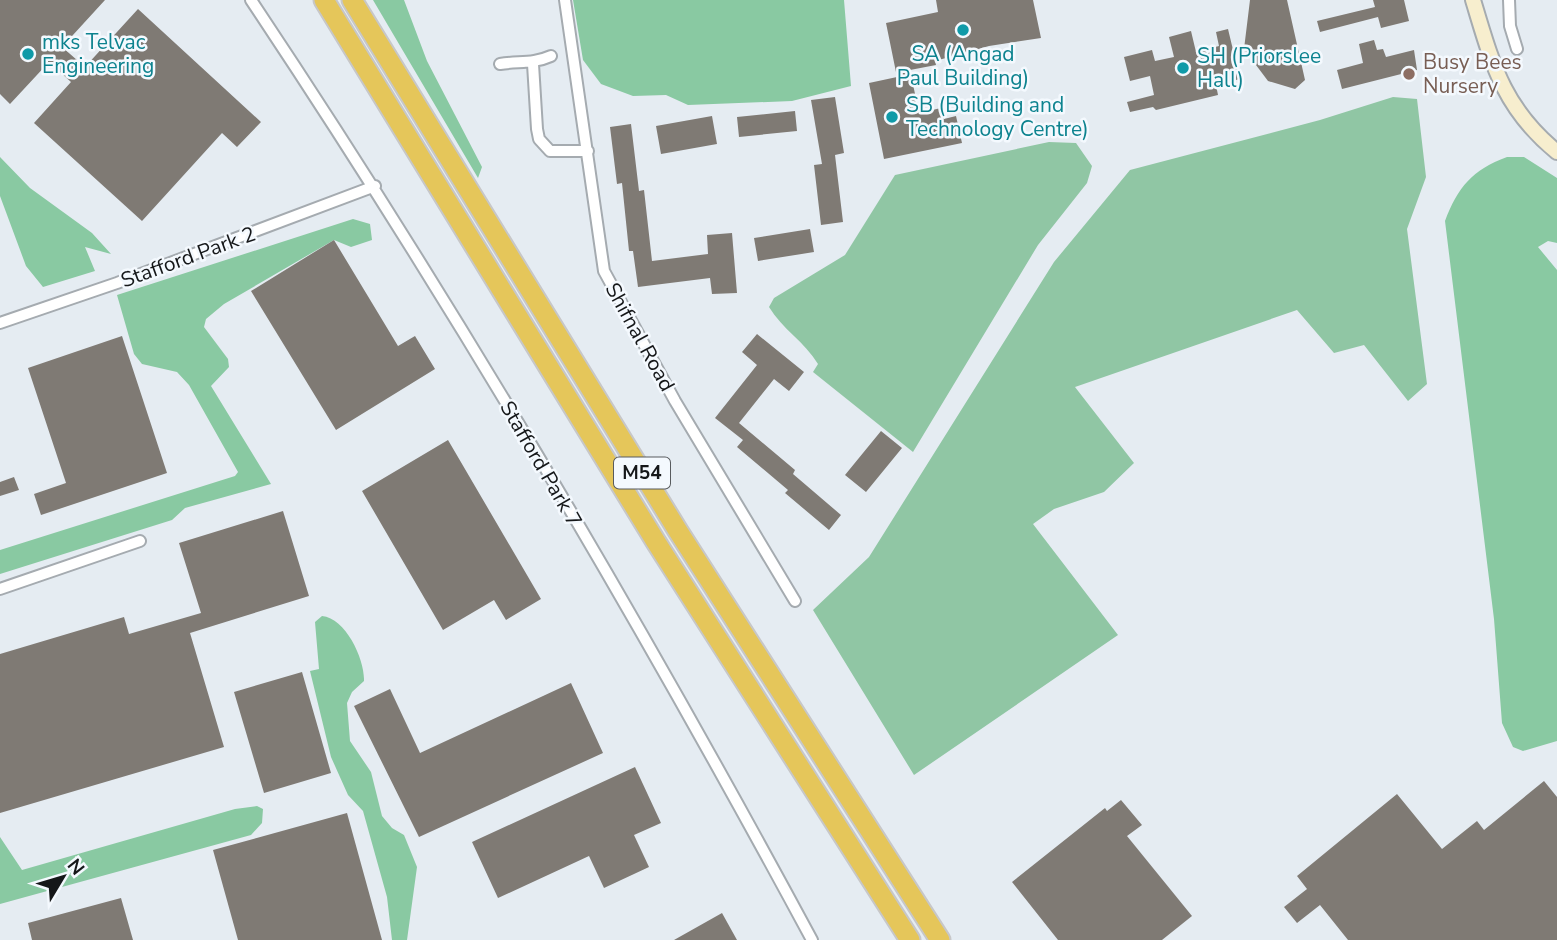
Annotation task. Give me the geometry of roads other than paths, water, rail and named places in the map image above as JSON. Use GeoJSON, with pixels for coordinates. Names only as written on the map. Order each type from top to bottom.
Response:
{"type":"FeatureCollection","features":[{"type":"Feature","properties":{"kind":"highway","name":"M54"},"geometry":{"type":"LineString","coordinates":[[324,0],[656,542],[910,940]]}},
{"type":"Feature","properties":{"kind":"highway","name":"M54"},"geometry":{"type":"LineString","coordinates":[[352,0],[678,531],[940,940]]}},
{"type":"Feature","properties":{"kind":"street","name":"Stafford Park 7"},"geometry":{"type":"LineString","coordinates":[[251,0],[375,186],[641,635],[812,940]]}},
{"type":"Feature","properties":{"kind":"street","name":"Shifnal Road"},"geometry":{"type":"LineString","coordinates":[[565,0],[604,271],[675,401],[795,601]]}},
{"type":"Feature","properties":{"kind":"street"},"geometry":{"type":"LineString","coordinates":[[1474,0],[1499,82],[1521,118],[1557,152]]}},
{"type":"Feature","properties":{"kind":"street"},"geometry":{"type":"LineString","coordinates":[[1509,0],[1510,26],[1517,49]]}},
{"type":"Feature","properties":{"kind":"street"},"geometry":{"type":"LineString","coordinates":[[500,64],[518,61],[533,64],[551,56]]}},
{"type":"Feature","properties":{"kind":"street"},"geometry":{"type":"LineString","coordinates":[[533,64],[539,139],[550,151],[587,151]]}},
{"type":"Feature","properties":{"kind":"street","name":"Stafford Park 2"},"geometry":{"type":"LineString","coordinates":[[0,323],[130,279],[375,186]]}},
{"type":"Feature","properties":{"kind":"street"},"geometry":{"type":"LineString","coordinates":[[0,589],[139,541]]}},
{"type":"Feature","properties":{"kind":"place","name":"SA (Angad Paul Building)"},"geometry":{"type":"Point","coordinates":[963,30]}},
{"type":"Feature","properties":{"kind":"place","name":"mks Telvac Engineering"},"geometry":{"type":"Point","coordinates":[28,54]}},
{"type":"Feature","properties":{"kind":"place","name":"SH (Priorslee Hall)"},"geometry":{"type":"Point","coordinates":[1183,68]}},
{"type":"Feature","properties":{"kind":"place","name":"Busy Bees Nursery"},"geometry":{"type":"Point","coordinates":[1409,74]}},
{"type":"Feature","properties":{"kind":"place","name":"SB (Building and Technology Centre)"},"geometry":{"type":"Point","coordinates":[892,117]}}]}
